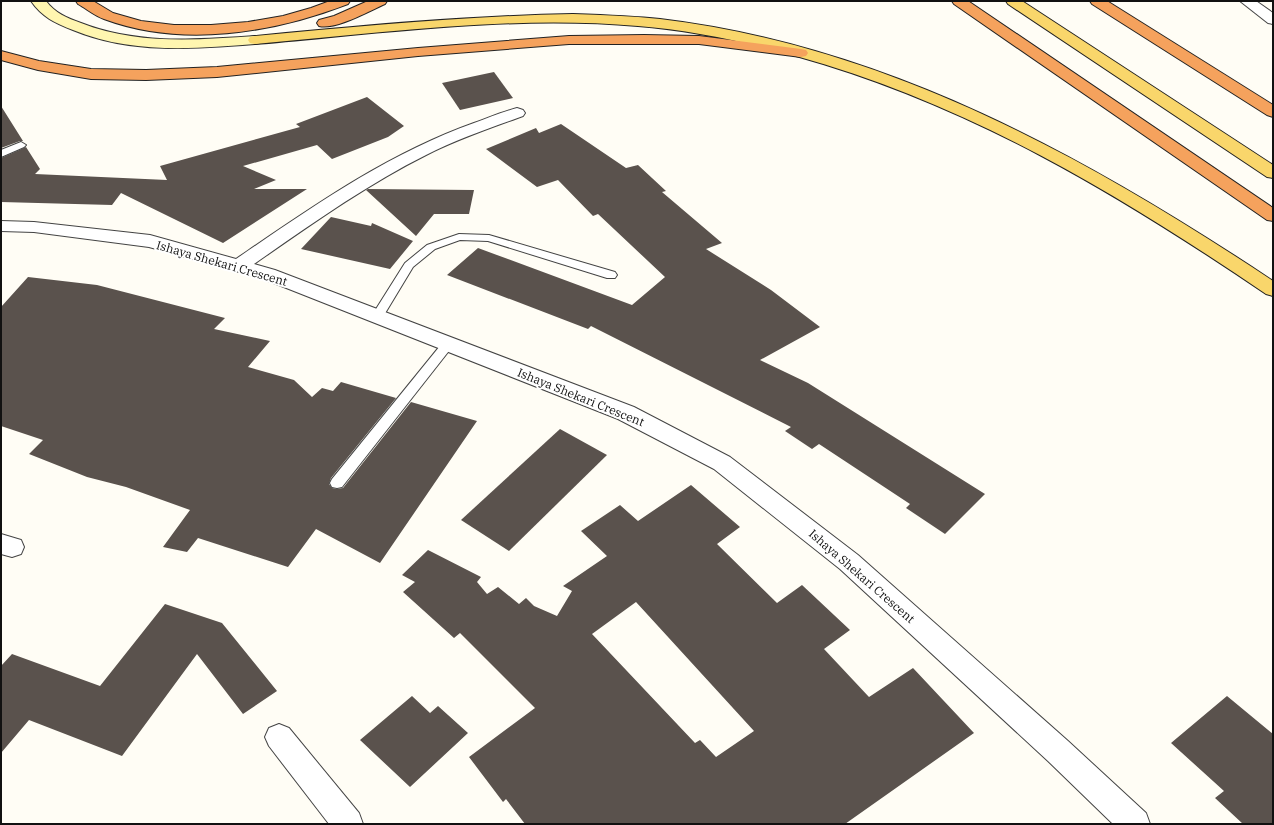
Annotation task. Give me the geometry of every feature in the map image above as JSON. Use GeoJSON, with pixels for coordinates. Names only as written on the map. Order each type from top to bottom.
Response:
{"type":"FeatureCollection","features":[{"type":"Feature","properties":{"kind":"highway"},"geometry":{"type":"LineString","coordinates":[[83,1],[110,16],[146,26],[195,30],[250,26],[286,20],[332,6],[343,1]]}},
{"type":"Feature","properties":{"kind":"highway"},"geometry":{"type":"LineString","coordinates":[[255,40],[297,31],[339,19],[380,1]]}},
{"type":"Feature","properties":{"kind":"highway"},"geometry":{"type":"LineString","coordinates":[[959,1],[1273,216]]}},
{"type":"Feature","properties":{"kind":"highway"},"geometry":{"type":"LineString","coordinates":[[1097,1],[1273,112]]}},
{"type":"Feature","properties":{"kind":"highway"},"geometry":{"type":"LineString","coordinates":[[1,56],[38,65],[91,74],[146,75],[217,72],[418,52],[570,40],[699,40],[756,46],[801,53]]}},
{"type":"Feature","properties":{"kind":"main road"},"geometry":{"type":"LineString","coordinates":[[1013,1],[1273,173]]}},
{"type":"Feature","properties":{"kind":"main road"},"geometry":{"type":"LineString","coordinates":[[255,40],[507,19],[564,18],[621,20],[695,27],[801,53],[854,67],[913,89],[1045,150],[1113,187],[1201,241],[1273,290]]}},
{"type":"Feature","properties":{"kind":"street"},"geometry":{"type":"LineString","coordinates":[[38,1],[50,15],[81,29],[117,40],[158,44],[208,44],[255,40]]}},
{"type":"Feature","properties":{"kind":"street"},"geometry":{"type":"LineString","coordinates":[[1247,1],[1273,20]]}},
{"type":"Feature","properties":{"kind":"street"},"geometry":{"type":"LineString","coordinates":[[239,266],[335,199],[407,158],[452,136],[517,113]]}},
{"type":"Feature","properties":{"kind":"street","name":"Ishaya Shekari Crescent"},"geometry":{"type":"LineString","coordinates":[[1,226],[34,227],[150,241],[268,274],[626,413],[722,463],[849,562],[1058,751],[1135,824]]}},
{"type":"Feature","properties":{"kind":"street"},"geometry":{"type":"LineString","coordinates":[[279,737],[348,824]]}},
{"type":"Feature","properties":{"kind":"lane"},"geometry":{"type":"LineString","coordinates":[[1,154],[20,145]]}},
{"type":"Feature","properties":{"kind":"lane"},"geometry":{"type":"LineString","coordinates":[[377,317],[409,265],[431,247],[459,238],[489,238],[611,276]]}},
{"type":"Feature","properties":{"kind":"lane"},"geometry":{"type":"LineString","coordinates":[[337,483],[448,344]]}},
{"type":"Feature","properties":{"kind":"building"},"geometry":{"type":"Polygon","coordinates":[[[494,72],[513,98],[460,110],[442,83],[494,72]]]}},
{"type":"Feature","properties":{"kind":"building"},"geometry":{"type":"Polygon","coordinates":[[[367,97],[404,126],[388,137],[332,159],[317,145],[243,166],[276,180],[254,189],[307,189],[223,243],[121,193],[112,205],[1,202],[1,158],[26,147],[40,169],[35,174],[167,180],[160,166],[300,127],[296,124],[367,97]]]}},
{"type":"Feature","properties":{"kind":"building"},"geometry":{"type":"Polygon","coordinates":[[[1,106],[23,141],[1,148],[1,106]]]}},
{"type":"Feature","properties":{"kind":"building"},"geometry":{"type":"Polygon","coordinates":[[[561,124],[626,168],[638,165],[666,191],[662,192],[722,243],[706,249],[771,290],[820,327],[760,360],[808,383],[985,494],[945,534],[906,508],[910,504],[819,444],[812,449],[785,431],[791,427],[591,326],[588,329],[447,275],[478,248],[632,305],[665,277],[598,214],[593,216],[558,180],[537,187],[486,149],[536,128],[539,133],[561,124]]]}},
{"type":"Feature","properties":{"kind":"building"},"geometry":{"type":"Polygon","coordinates":[[[366,190],[474,190],[469,214],[434,214],[416,236],[366,190]]]}},
{"type":"Feature","properties":{"kind":"building"},"geometry":{"type":"Polygon","coordinates":[[[331,217],[371,226],[372,223],[413,241],[390,269],[301,249],[331,217]]]}},
{"type":"Feature","properties":{"kind":"building"},"geometry":{"type":"Polygon","coordinates":[[[28,277],[97,285],[225,318],[214,329],[270,341],[248,367],[294,380],[312,397],[322,388],[333,391],[341,382],[396,398],[331,478],[329,484],[332,488],[343,488],[411,402],[477,421],[380,563],[316,529],[288,567],[198,538],[187,552],[163,547],[190,510],[126,487],[87,477],[29,454],[43,440],[1,426],[1,307],[28,277]]]}},
{"type":"Feature","properties":{"kind":"building"},"geometry":{"type":"Polygon","coordinates":[[[560,429],[607,455],[509,551],[461,520],[560,429]]]}},
{"type":"Feature","properties":{"kind":"building"},"geometry":{"type":"Polygon","coordinates":[[[691,485],[740,527],[717,544],[777,603],[802,585],[850,630],[824,649],[869,697],[913,668],[974,733],[845,824],[525,824],[506,799],[503,802],[469,757],[535,708],[460,633],[454,638],[403,592],[415,582],[402,575],[428,550],[481,577],[477,582],[487,594],[498,587],[519,604],[526,598],[534,606],[557,616],[572,591],[563,586],[607,556],[581,531],[620,505],[638,521],[691,485]],[[636,602],[592,634],[695,743],[700,740],[716,757],[754,731],[636,602]]]}},
{"type":"Feature","properties":{"kind":"building"},"geometry":{"type":"Polygon","coordinates":[[[165,604],[222,623],[277,691],[243,714],[197,654],[122,756],[29,720],[1,753],[1,666],[12,654],[100,686],[165,604]]]}},
{"type":"Feature","properties":{"kind":"building"},"geometry":{"type":"Polygon","coordinates":[[[412,696],[430,713],[438,706],[468,733],[410,787],[360,740],[412,696]]]}},
{"type":"Feature","properties":{"kind":"building"},"geometry":{"type":"Polygon","coordinates":[[[1227,696],[1273,734],[1273,824],[1243,824],[1215,798],[1224,791],[1171,743],[1227,696]]]}}]}
